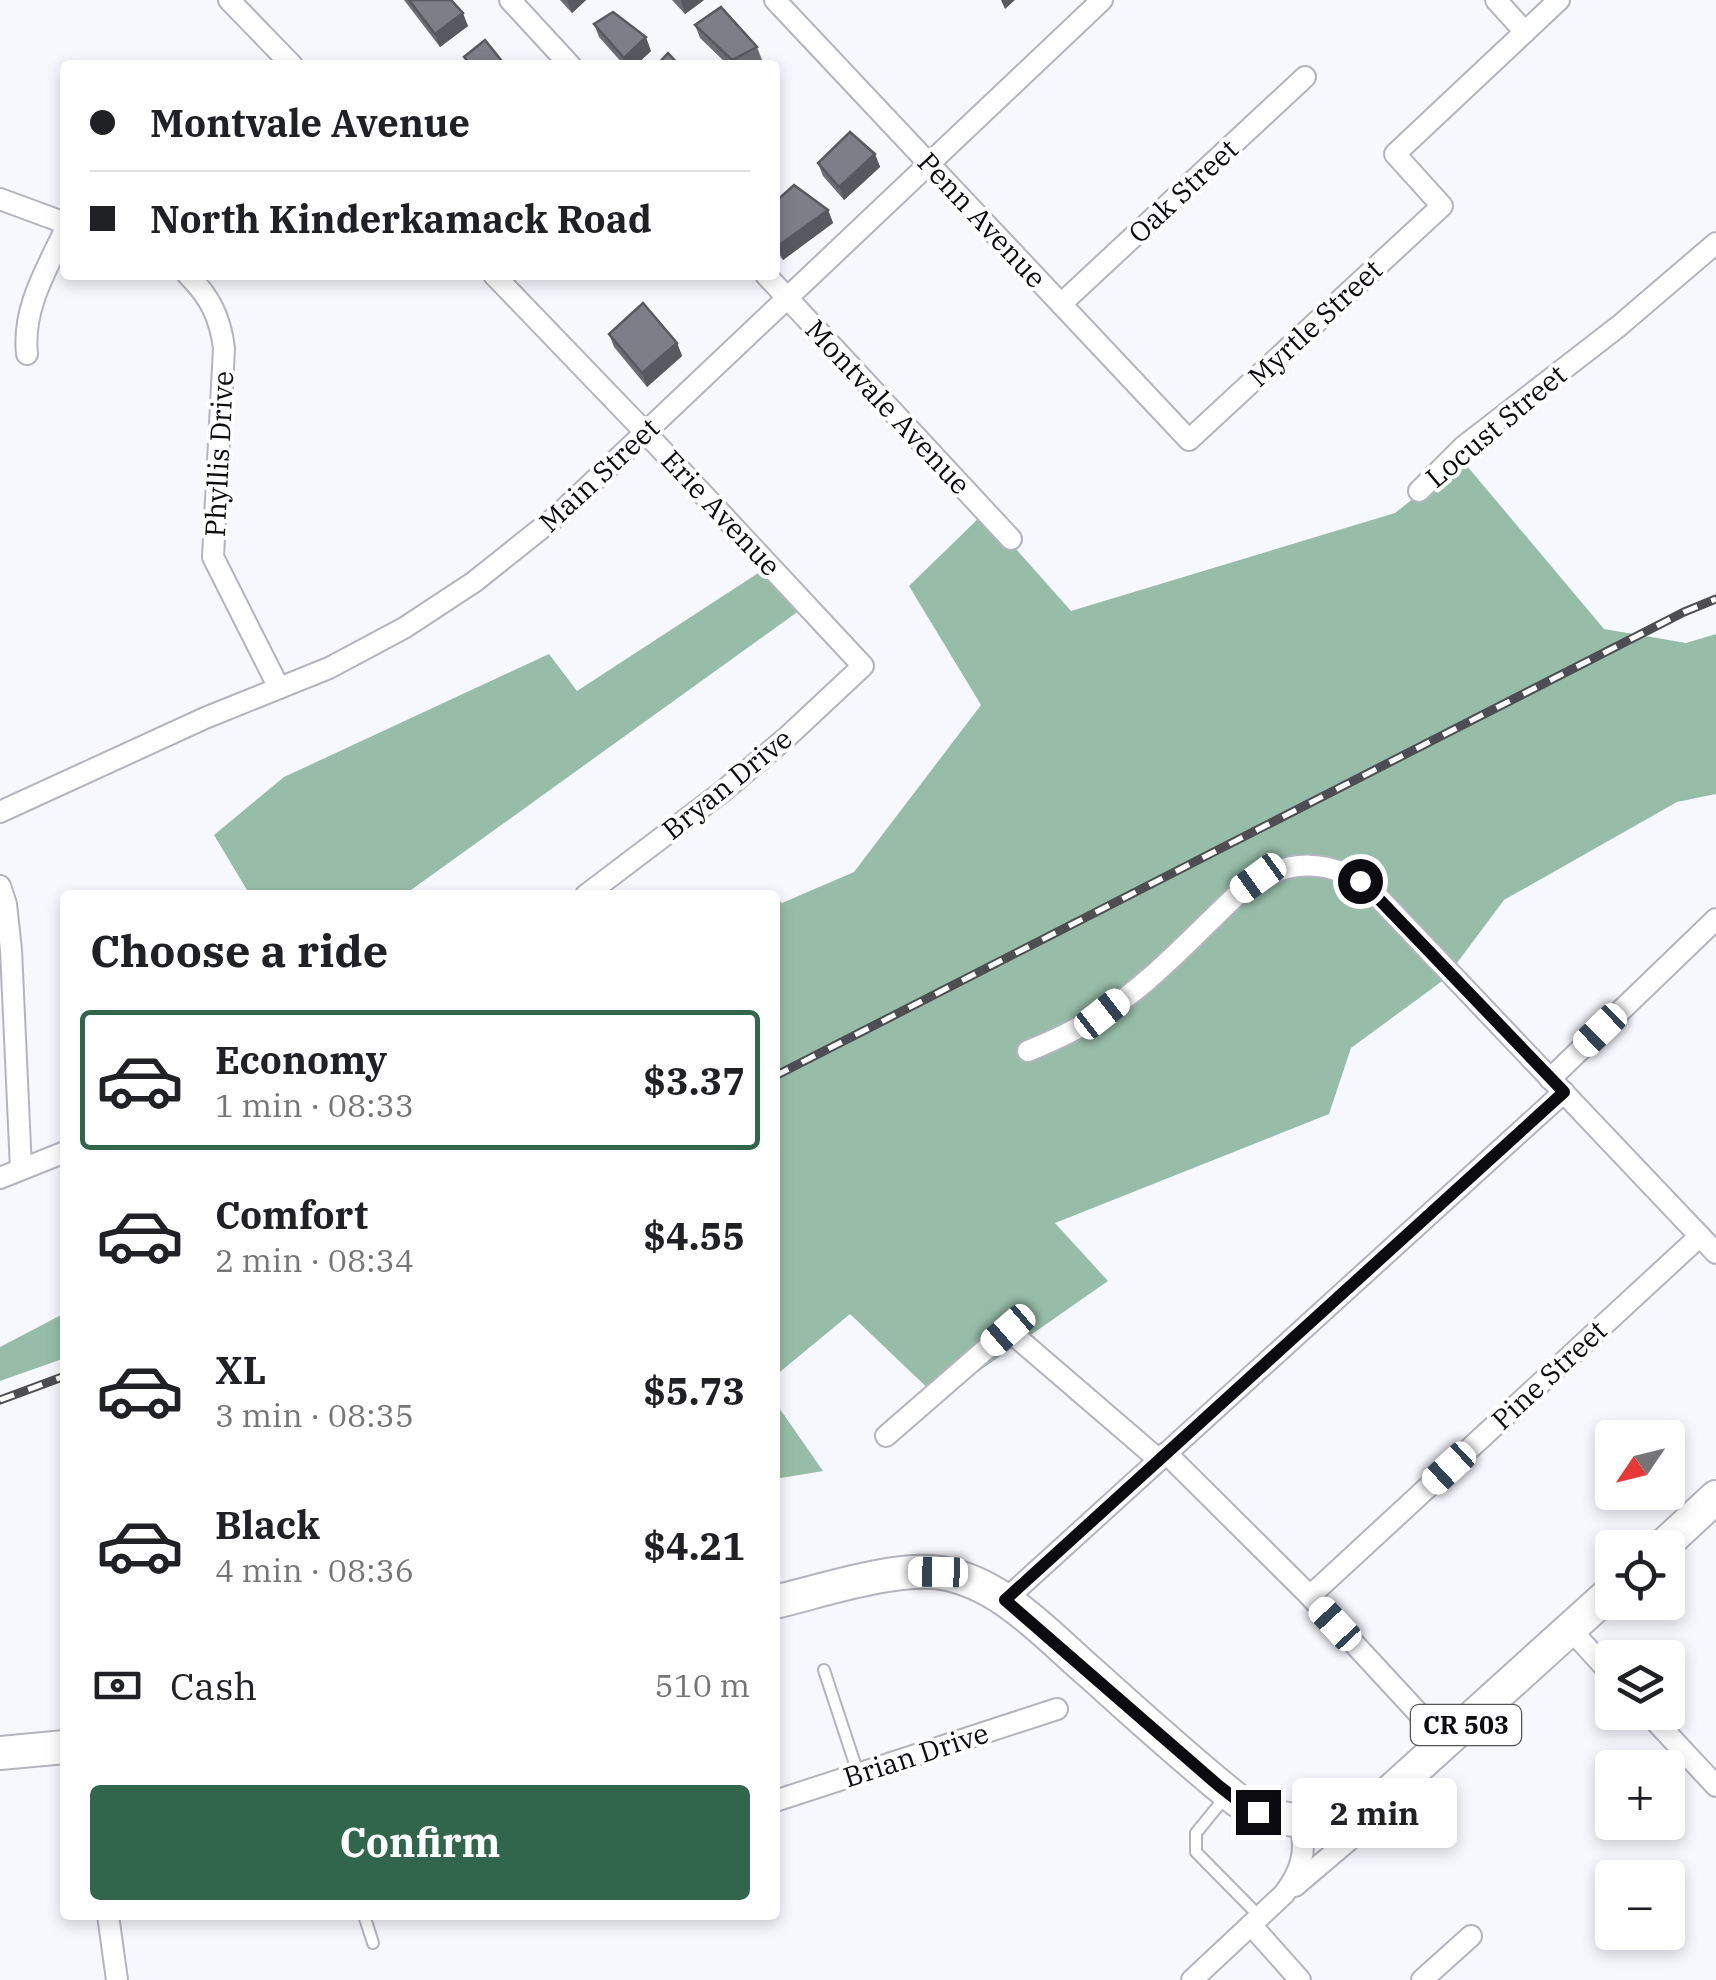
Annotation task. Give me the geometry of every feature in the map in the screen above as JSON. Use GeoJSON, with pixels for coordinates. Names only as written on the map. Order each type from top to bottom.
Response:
{"type":"FeatureCollection","features":[{"type":"Feature","properties":{"kind":"main road"},"geometry":{"type":"LineString","coordinates":[[1680,1530],[1716,1497]]}},
{"type":"Feature","properties":{"kind":"main road","name":"CR 503"},"geometry":{"type":"LineString","coordinates":[[780,1601],[916,1572],[938,1572],[983,1587],[1005,1600],[1228,1793],[1258,1812],[1300,1822],[1324,1821],[1382,1799],[1595,1607]]}},
{"type":"Feature","properties":{"kind":"main road"},"geometry":{"type":"LineString","coordinates":[[0,1753],[60,1747]]}},
{"type":"Feature","properties":{"kind":"street"},"geometry":{"type":"LineString","coordinates":[[229,0],[287,60]]}},
{"type":"Feature","properties":{"kind":"street"},"geometry":{"type":"LineString","coordinates":[[510,0],[565,60]]}},
{"type":"Feature","properties":{"kind":"street","name":"Penn Avenue"},"geometry":{"type":"LineString","coordinates":[[775,0],[1189,440]]}},
{"type":"Feature","properties":{"kind":"street","name":"Main Street"},"geometry":{"type":"LineString","coordinates":[[0,812],[205,718],[328,668],[404,628],[474,582],[558,515],[1102,0]]}},
{"type":"Feature","properties":{"kind":"street"},"geometry":{"type":"LineString","coordinates":[[1496,0],[1526,32],[1560,0]]}},
{"type":"Feature","properties":{"kind":"street","name":"Myrtle Street"},"geometry":{"type":"LineString","coordinates":[[1189,440],[1442,206],[1395,154],[1526,32]]}},
{"type":"Feature","properties":{"kind":"street","name":"Oak Street"},"geometry":{"type":"LineString","coordinates":[[1061,304],[1305,77]]}},
{"type":"Feature","properties":{"kind":"street"},"geometry":{"type":"LineString","coordinates":[[0,199],[60,224]]}},
{"type":"Feature","properties":{"kind":"street"},"geometry":{"type":"LineString","coordinates":[[27,354],[32,300],[60,237]]}},
{"type":"Feature","properties":{"kind":"street","name":"Locust Street"},"geometry":{"type":"LineString","coordinates":[[1419,491],[1463,447],[1619,326],[1716,243]]}},
{"type":"Feature","properties":{"kind":"street","name":"Phyllis Drive"},"geometry":{"type":"LineString","coordinates":[[193,280],[214,308],[224,348],[213,558],[279,688]]}},
{"type":"Feature","properties":{"kind":"street","name":"Erie Avenue"},"geometry":{"type":"LineString","coordinates":[[499,280],[863,666]]}},
{"type":"Feature","properties":{"kind":"street","name":"Montvale Avenue"},"geometry":{"type":"LineString","coordinates":[[771,280],[1011,539]]}},
{"type":"Feature","properties":{"kind":"street","name":"Bryan Drive"},"geometry":{"type":"LineString","coordinates":[[593,890],[722,792],[863,666]]}},
{"type":"Feature","properties":{"kind":"street"},"geometry":{"type":"LineString","coordinates":[[1028,1051],[1064,1036],[1137,988],[1258,878],[1284,868],[1307,866],[1340,872],[1368,888],[1716,1253]]}},
{"type":"Feature","properties":{"kind":"street"},"geometry":{"type":"LineString","coordinates":[[0,886],[11,950],[21,1169]]}},
{"type":"Feature","properties":{"kind":"street"},"geometry":{"type":"LineString","coordinates":[[1005,1600],[1557,1086],[1716,918]]}},
{"type":"Feature","properties":{"kind":"street"},"geometry":{"type":"LineString","coordinates":[[0,1178],[60,1154]]}},
{"type":"Feature","properties":{"kind":"street","name":"Pine Street"},"geometry":{"type":"LineString","coordinates":[[1310,1596],[1700,1236]]}},
{"type":"Feature","properties":{"kind":"street"},"geometry":{"type":"LineString","coordinates":[[886,1436],[1008,1330],[1162,1456],[1310,1596],[1446,1743]]}},
{"type":"Feature","properties":{"kind":"street"},"geometry":{"type":"LineString","coordinates":[[1570,1630],[1595,1657]]}},
{"type":"Feature","properties":{"kind":"street","name":"Brian Drive"},"geometry":{"type":"LineString","coordinates":[[780,1799],[1057,1709]]}},
{"type":"Feature","properties":{"kind":"street"},"geometry":{"type":"LineString","coordinates":[[1665,1730],[1716,1786]]}},
{"type":"Feature","properties":{"kind":"street"},"geometry":{"type":"LineString","coordinates":[[1259,1917],[1348,1841],[1399,1786]]}},
{"type":"Feature","properties":{"kind":"street"},"geometry":{"type":"LineString","coordinates":[[1192,1980],[1284,1894],[1302,1866],[1300,1822]]}},
{"type":"Feature","properties":{"kind":"street"},"geometry":{"type":"LineString","coordinates":[[1259,1917],[1300,1980]]}},
{"type":"Feature","properties":{"kind":"street"},"geometry":{"type":"LineString","coordinates":[[109,1920],[117,1980]]}},
{"type":"Feature","properties":{"kind":"street"},"geometry":{"type":"LineString","coordinates":[[1422,1980],[1471,1936]]}},
{"type":"Feature","properties":{"kind":"lane"},"geometry":{"type":"LineString","coordinates":[[824,1670],[858,1774]]}},
{"type":"Feature","properties":{"kind":"lane"},"geometry":{"type":"LineString","coordinates":[[1228,1793],[1196,1833],[1196,1852],[1259,1917]]}},
{"type":"Feature","properties":{"kind":"lane"},"geometry":{"type":"LineString","coordinates":[[366,1920],[373,1943]]}},
{"type":"Feature","properties":{"kind":"green space"},"geometry":{"type":"Polygon","coordinates":[[[1462,460],[1604,629],[1686,643],[1716,634],[1716,794],[1677,802],[1504,900],[1445,979],[1351,1048],[1329,1114],[1055,1223],[1108,1281],[939,1399],[850,1314],[780,1372],[780,901],[854,872],[981,705],[909,586],[984,513],[1071,611],[1395,513],[1462,460]]]}},
{"type":"Feature","properties":{"kind":"green space"},"geometry":{"type":"Polygon","coordinates":[[[766,568],[807,605],[411,890],[247,890],[214,835],[284,777],[549,654],[577,691],[766,568]]]}},
{"type":"Feature","properties":{"kind":"green space"},"geometry":{"type":"Polygon","coordinates":[[[60,1316],[60,1360],[0,1381],[0,1347],[60,1316]]]}},
{"type":"Feature","properties":{"kind":"green space"},"geometry":{"type":"Polygon","coordinates":[[[780,1409],[823,1471],[780,1478],[780,1409]]]}},
{"type":"Feature","properties":{"kind":"building"},"geometry":{"type":"Polygon","coordinates":[[[409,0],[451,0],[463,13],[435,34],[409,0]]]}},
{"type":"Feature","properties":{"kind":"building"},"geometry":{"type":"Polygon","coordinates":[[[721,7],[757,47],[732,60],[695,25],[721,7]]]}},
{"type":"Feature","properties":{"kind":"building"},"geometry":{"type":"Polygon","coordinates":[[[613,12],[646,37],[624,58],[594,24],[613,12]]]}},
{"type":"Feature","properties":{"kind":"building"},"geometry":{"type":"Polygon","coordinates":[[[485,40],[501,60],[467,60],[464,57],[485,40]]]}},
{"type":"Feature","properties":{"kind":"building"},"geometry":{"type":"Polygon","coordinates":[[[850,132],[875,154],[839,187],[818,163],[850,132]]]}},
{"type":"Feature","properties":{"kind":"building"},"geometry":{"type":"Polygon","coordinates":[[[794,185],[828,210],[780,245],[780,198],[794,185]]]}},
{"type":"Feature","properties":{"kind":"building"},"geometry":{"type":"Polygon","coordinates":[[[643,303],[677,343],[642,373],[609,334],[643,303]]]}},
{"type":"Feature","properties":{"kind":"railway"},"geometry":{"type":"LineString","coordinates":[[780,1073],[1716,599]]}},
{"type":"Feature","properties":{"kind":"railway"},"geometry":{"type":"LineString","coordinates":[[0,1400],[60,1378]]}},
{"type":"Feature","properties":{"kind":"route"},"geometry":{"type":"LineString","coordinates":[[1258,1812],[1219,1786],[1005,1600],[1564,1092],[1360,881]]}}]}
